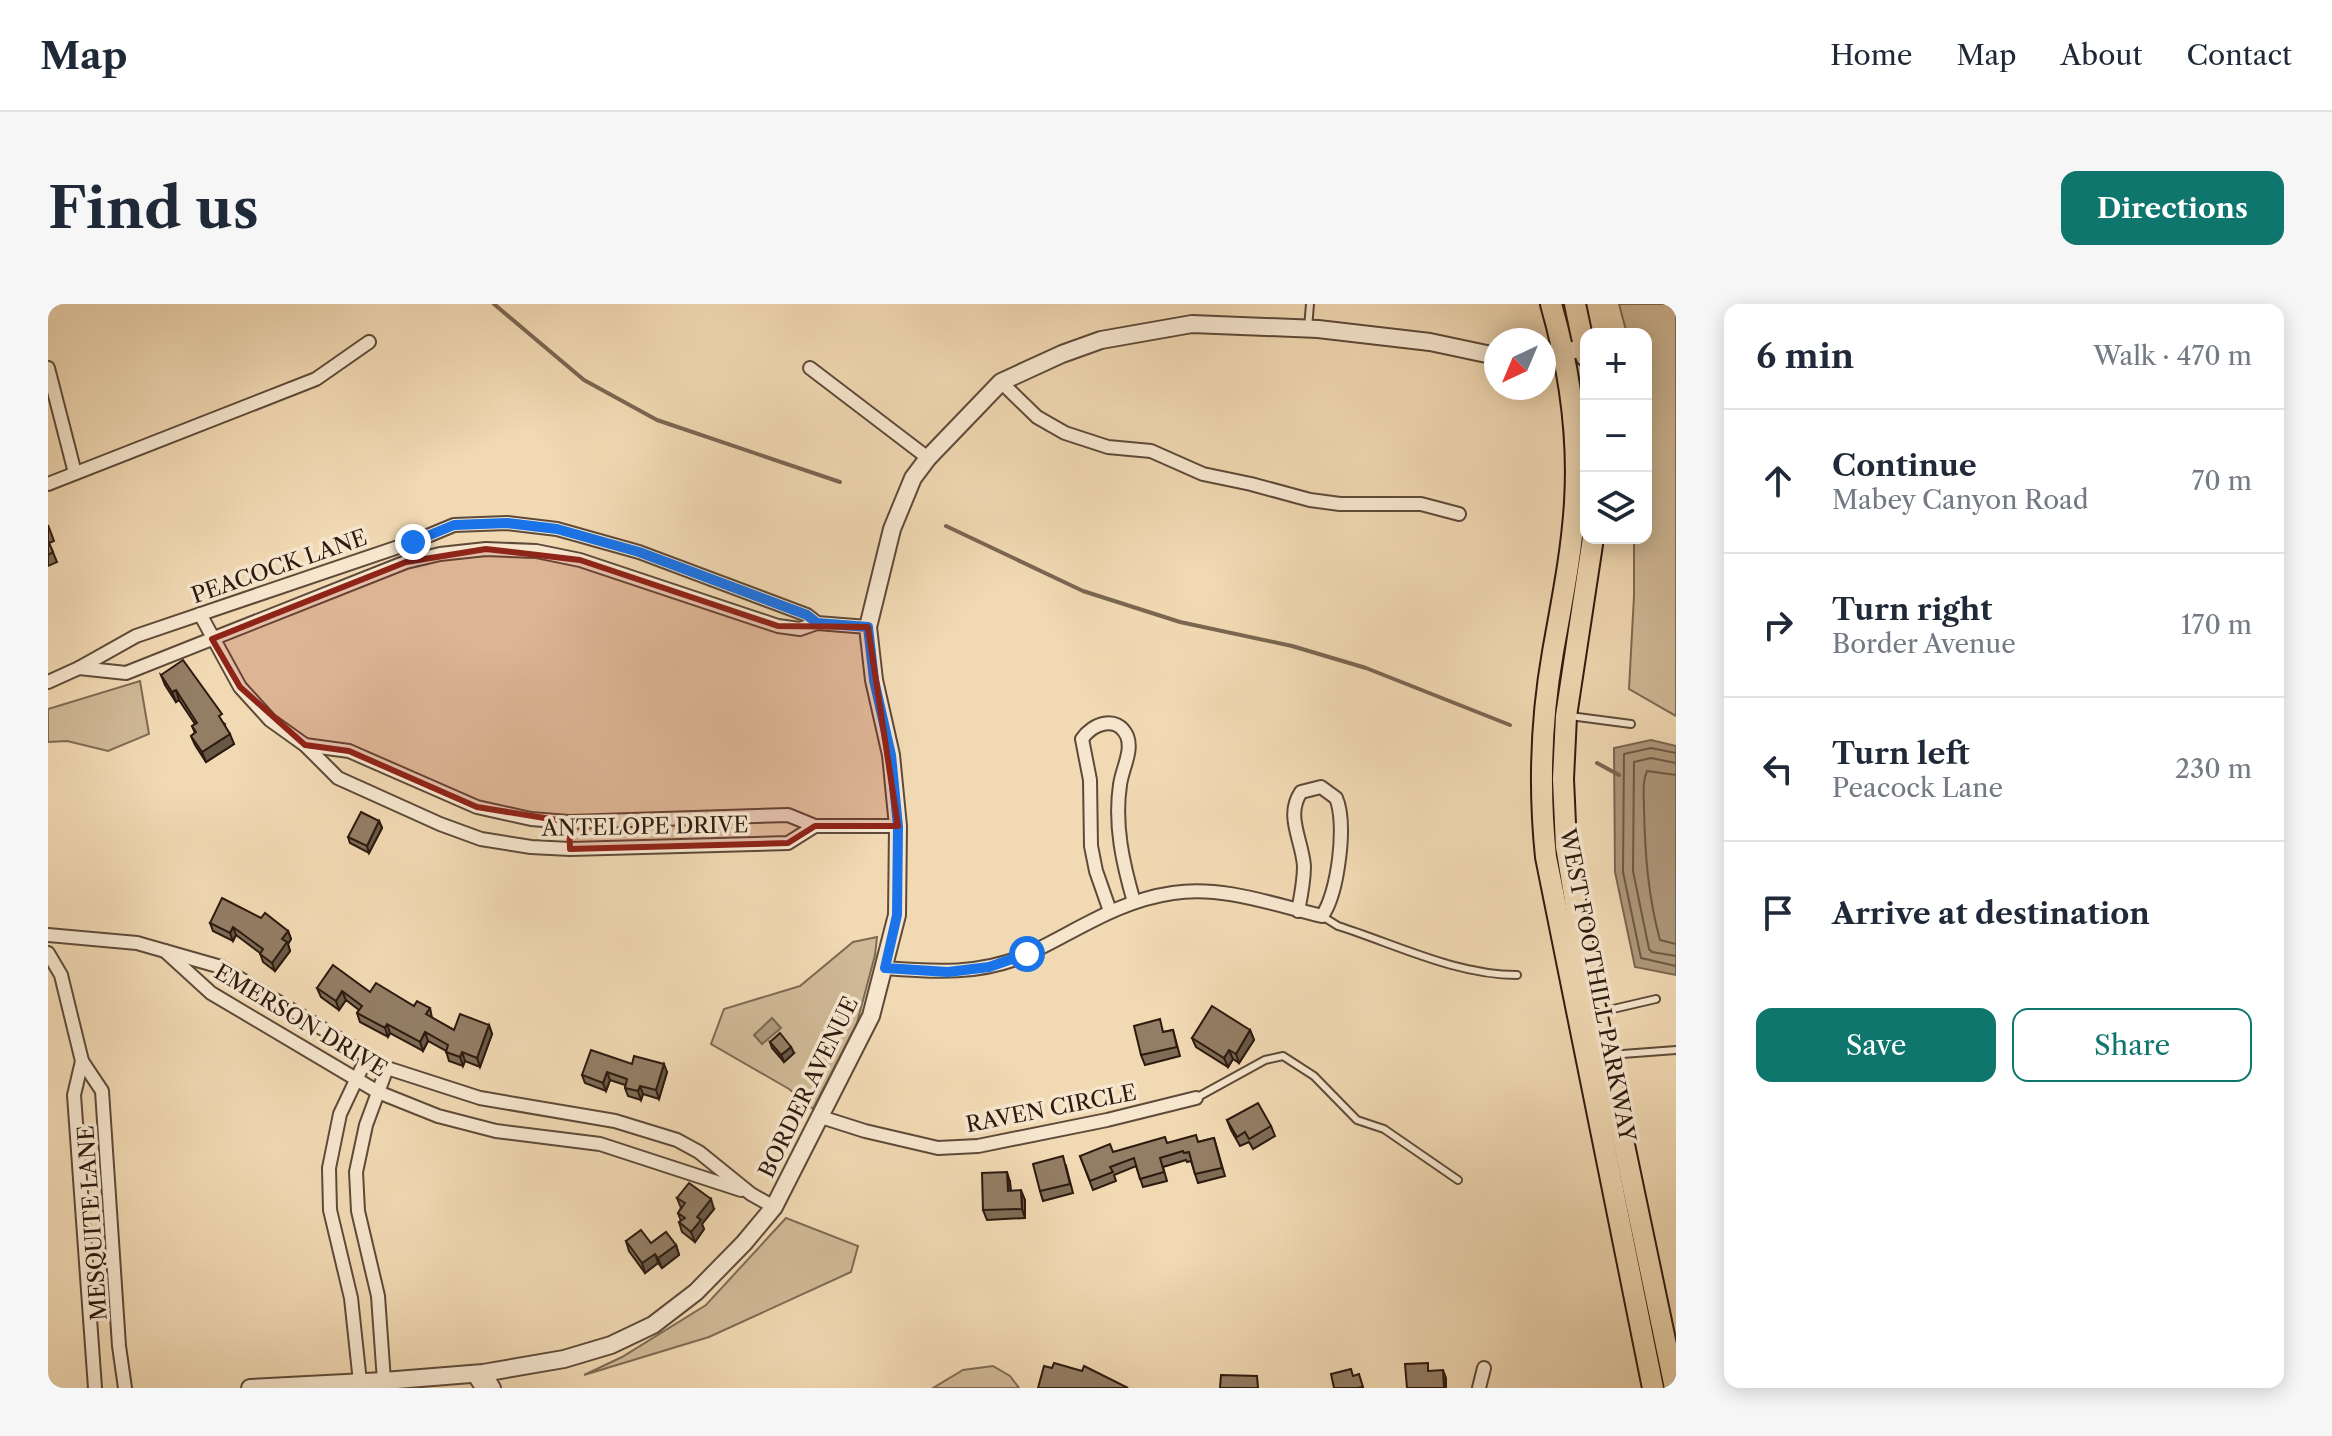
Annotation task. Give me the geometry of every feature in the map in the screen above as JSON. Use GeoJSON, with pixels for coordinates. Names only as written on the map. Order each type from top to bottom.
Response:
{"type":"FeatureCollection","features":[{"type":"Feature","properties":{"kind":"main road","name":"WEST FOOTHILL PARKWAY"},"geometry":{"type":"LineString","coordinates":[[1551,304],[1575,350]]}},
{"type":"Feature","properties":{"kind":"main road","name":"WEST FOOTHILL PARKWAY"},"geometry":{"type":"LineString","coordinates":[[1575,304],[1575,498],[1567,582],[1552,653],[1541,764],[1542,814],[1551,891],[1653,1388]]}},
{"type":"Feature","properties":{"kind":"main road","name":"WEST FOOTHILL PARKWAY"},"geometry":{"type":"LineString","coordinates":[[1592,544],[1566,716],[1563,779],[1566,846],[1596,1013],[1675,1388]]}},
{"type":"Feature","properties":{"kind":"main road"},"geometry":{"type":"LineString","coordinates":[[1551,891],[1566,919],[1590,1033],[1605,1056]]}},
{"type":"Feature","properties":{"kind":"street","name":"BORDER AVENUE"},"geometry":{"type":"LineString","coordinates":[[250,1388],[480,1378],[611,1345],[653,1325],[696,1292],[774,1207],[871,1016],[897,915],[898,826],[891,755],[874,680],[868,627],[892,529],[913,478],[928,458],[1001,382],[1101,340],[1192,324],[1308,328],[1430,342],[1484,353]]}},
{"type":"Feature","properties":{"kind":"street"},"geometry":{"type":"LineString","coordinates":[[48,484],[316,379],[369,342]]}},
{"type":"Feature","properties":{"kind":"street"},"geometry":{"type":"LineString","coordinates":[[48,368],[75,473]]}},
{"type":"Feature","properties":{"kind":"street"},"geometry":{"type":"LineString","coordinates":[[810,368],[928,458]]}},
{"type":"Feature","properties":{"kind":"street"},"geometry":{"type":"LineString","coordinates":[[1001,382],[1037,417],[1065,433],[1108,447],[1151,451],[1203,474],[1310,500],[1340,504],[1421,504],[1459,514]]}},
{"type":"Feature","properties":{"kind":"street","name":"PEACOCK LANE"},"geometry":{"type":"LineString","coordinates":[[48,682],[136,636],[413,542],[454,525],[507,523],[557,529],[591,538],[639,552],[807,615],[817,623]]}},
{"type":"Feature","properties":{"kind":"street"},"geometry":{"type":"LineString","coordinates":[[582,561],[591,538]]}},
{"type":"Feature","properties":{"kind":"street","name":"PEACOCK LANE"},"geometry":{"type":"LineString","coordinates":[[79,668],[126,673],[406,562],[440,554],[498,549],[536,551],[582,561],[778,626],[800,629],[817,623],[868,627]]}},
{"type":"Feature","properties":{"kind":"street","name":"ANTELOPE DRIVE"},"geometry":{"type":"LineString","coordinates":[[200,614],[240,687],[270,720],[305,745],[338,778],[481,839],[570,849],[788,843],[815,826]]}},
{"type":"Feature","properties":{"kind":"street"},"geometry":{"type":"LineString","coordinates":[[1110,911],[1093,858],[1090,780],[1082,739],[1096,725],[1109,723],[1119,727],[1126,735],[1129,750],[1122,771],[1118,822],[1120,846],[1134,902]]}},
{"type":"Feature","properties":{"kind":"street","name":"ANTELOPE DRIVE"},"geometry":{"type":"LineString","coordinates":[[305,745],[349,751],[477,807],[531,819],[569,822],[788,815],[815,826],[898,826]]}},
{"type":"Feature","properties":{"kind":"street"},"geometry":{"type":"LineString","coordinates":[[885,968],[948,972],[989,967],[1027,954],[1110,911],[1174,892],[1237,895],[1298,911],[1322,916],[1331,904],[1341,820],[1336,798],[1321,787],[1301,792],[1293,809],[1304,881],[1298,911]]}},
{"type":"Feature","properties":{"kind":"street"},"geometry":{"type":"LineString","coordinates":[[569,822],[570,849]]}},
{"type":"Feature","properties":{"kind":"street","name":"EMERSON DRIVE"},"geometry":{"type":"LineString","coordinates":[[48,935],[127,942],[163,949],[221,967],[387,1068],[480,1098],[615,1121],[677,1140],[699,1152],[751,1194],[774,1207]]}},
{"type":"Feature","properties":{"kind":"street","name":"EMERSON DRIVE"},"geometry":{"type":"LineString","coordinates":[[163,949],[211,993],[378,1092],[438,1116],[496,1131],[600,1144],[751,1194]]}},
{"type":"Feature","properties":{"kind":"street","name":"MESQUITE LANE"},"geometry":{"type":"LineString","coordinates":[[49,959],[61,975],[82,1061],[102,1091],[119,1346],[125,1388]]}},
{"type":"Feature","properties":{"kind":"street"},"geometry":{"type":"LineString","coordinates":[[360,1382],[351,1298],[330,1210],[329,1168],[340,1114],[367,1057]]}},
{"type":"Feature","properties":{"kind":"street","name":"MESQUITE LANE"},"geometry":{"type":"LineString","coordinates":[[82,1061],[74,1095],[95,1388]]}},
{"type":"Feature","properties":{"kind":"street"},"geometry":{"type":"LineString","coordinates":[[384,1381],[378,1296],[358,1211],[356,1172],[366,1125],[387,1068]]}},
{"type":"Feature","properties":{"kind":"street","name":"RAVEN CIRCLE"},"geometry":{"type":"LineString","coordinates":[[821,1117],[938,1148],[978,1146],[1078,1127],[1196,1098]]}},
{"type":"Feature","properties":{"kind":"street"},"geometry":{"type":"LineString","coordinates":[[1479,1388],[1484,1368]]}},
{"type":"Feature","properties":{"kind":"street"},"geometry":{"type":"LineString","coordinates":[[480,1378],[494,1388]]}},
{"type":"Feature","properties":{"kind":"lane"},"geometry":{"type":"LineString","coordinates":[[1308,328],[1310,304]]}},
{"type":"Feature","properties":{"kind":"lane"},"geometry":{"type":"LineString","coordinates":[[1566,716],[1631,724]]}},
{"type":"Feature","properties":{"kind":"lane"},"geometry":{"type":"LineString","coordinates":[[1322,916],[1338,926],[1460,967],[1493,975],[1517,975]]}},
{"type":"Feature","properties":{"kind":"lane"},"geometry":{"type":"LineString","coordinates":[[1596,1013],[1656,999]]}},
{"type":"Feature","properties":{"kind":"lane"},"geometry":{"type":"LineString","coordinates":[[1605,1056],[1676,1050]]}},
{"type":"Feature","properties":{"kind":"lane"},"geometry":{"type":"LineString","coordinates":[[1196,1098],[1265,1060],[1283,1056],[1314,1076],[1357,1120],[1384,1129],[1458,1180]]}},
{"type":"Feature","properties":{"kind":"highlighted area"},"geometry":{"type":"Polygon","coordinates":[[[486,549],[580,560],[778,626],[868,627],[898,826],[815,826],[788,843],[570,849],[569,822],[477,807],[349,751],[305,745],[240,687],[212,639],[406,562],[486,549]]]}},
{"type":"Feature","properties":{"kind":"shaded area"},"geometry":{"type":"Polygon","coordinates":[[[1619,304],[1676,304],[1676,716],[1629,689],[1634,544],[1652,544],[1652,328],[1625,328],[1619,304]]]}},
{"type":"Feature","properties":{"kind":"shaded area"},"geometry":{"type":"Polygon","coordinates":[[[140,681],[149,734],[108,751],[67,741],[48,742],[48,709],[140,681]]]}},
{"type":"Feature","properties":{"kind":"shaded area"},"geometry":{"type":"Polygon","coordinates":[[[877,937],[857,1023],[813,1109],[789,1089],[711,1044],[724,1009],[800,986],[853,942],[877,937]]]}},
{"type":"Feature","properties":{"kind":"shaded area"},"geometry":{"type":"Polygon","coordinates":[[[786,1218],[858,1246],[851,1272],[709,1337],[584,1375],[622,1357],[706,1305],[786,1218]]]}},
{"type":"Feature","properties":{"kind":"shaded area"},"geometry":{"type":"Polygon","coordinates":[[[993,1366],[1010,1376],[1019,1388],[933,1388],[963,1370],[993,1366]]]}},
{"type":"Feature","properties":{"kind":"water"},"geometry":{"type":"Polygon","coordinates":[[[1651,740],[1676,746],[1676,975],[1635,967],[1615,872],[1614,748],[1651,740]]]}},
{"type":"Feature","properties":{"kind":"water"},"geometry":{"type":"Polygon","coordinates":[[[772,1018],[781,1028],[762,1044],[754,1035],[772,1018]]]}},
{"type":"Feature","properties":{"kind":"building"},"geometry":{"type":"Polygon","coordinates":[[[183,660],[222,714],[219,716],[230,734],[202,752],[191,736],[196,732],[192,726],[197,723],[176,690],[172,692],[161,675],[183,660]]]}},
{"type":"Feature","properties":{"kind":"building"},"geometry":{"type":"Polygon","coordinates":[[[361,812],[379,821],[367,846],[348,837],[361,812]]]}},
{"type":"Feature","properties":{"kind":"building"},"geometry":{"type":"Polygon","coordinates":[[[222,898],[261,918],[265,913],[288,931],[282,939],[287,942],[272,963],[260,954],[263,949],[233,927],[230,933],[210,923],[222,898]]]}},
{"type":"Feature","properties":{"kind":"building"},"geometry":{"type":"Polygon","coordinates":[[[333,965],[370,992],[376,983],[414,1006],[417,1001],[430,1008],[426,1014],[454,1030],[460,1014],[489,1025],[477,1058],[462,1052],[460,1057],[446,1052],[448,1045],[425,1032],[420,1042],[387,1024],[385,1028],[357,1013],[362,1006],[342,991],[336,1001],[317,988],[333,965]]]}},
{"type":"Feature","properties":{"kind":"building"},"geometry":{"type":"Polygon","coordinates":[[[1212,1006],[1250,1030],[1236,1054],[1229,1050],[1224,1058],[1192,1038],[1212,1006]]]}},
{"type":"Feature","properties":{"kind":"building"},"geometry":{"type":"Polygon","coordinates":[[[1160,1019],[1163,1032],[1173,1030],[1177,1047],[1141,1055],[1134,1026],[1160,1019]]]}},
{"type":"Feature","properties":{"kind":"building"},"geometry":{"type":"Polygon","coordinates":[[[780,1033],[791,1047],[781,1055],[770,1042],[780,1033]]]}},
{"type":"Feature","properties":{"kind":"building"},"geometry":{"type":"Polygon","coordinates":[[[591,1050],[632,1064],[634,1056],[664,1064],[656,1090],[640,1086],[638,1091],[625,1088],[627,1079],[607,1072],[603,1083],[582,1075],[591,1050]]]}},
{"type":"Feature","properties":{"kind":"building"},"geometry":{"type":"Polygon","coordinates":[[[1258,1103],[1271,1126],[1249,1139],[1245,1132],[1237,1137],[1227,1120],[1258,1103]]]}},
{"type":"Feature","properties":{"kind":"building"},"geometry":{"type":"Polygon","coordinates":[[[1196,1135],[1198,1142],[1214,1138],[1222,1168],[1195,1174],[1189,1152],[1183,1151],[1160,1158],[1164,1172],[1140,1179],[1134,1158],[1110,1167],[1113,1172],[1090,1181],[1080,1156],[1110,1144],[1113,1152],[1165,1137],[1167,1143],[1196,1135]]]}},
{"type":"Feature","properties":{"kind":"building"},"geometry":{"type":"Polygon","coordinates":[[[1063,1156],[1070,1184],[1040,1191],[1033,1164],[1063,1156]]]}},
{"type":"Feature","properties":{"kind":"building"},"geometry":{"type":"Polygon","coordinates":[[[1007,1172],[1008,1191],[1021,1190],[1022,1209],[983,1210],[982,1173],[1007,1172]]]}},
{"type":"Feature","properties":{"kind":"building"},"geometry":{"type":"Polygon","coordinates":[[[689,1183],[711,1199],[697,1217],[701,1220],[691,1232],[679,1222],[685,1218],[678,1213],[685,1203],[677,1198],[689,1183]]]}},
{"type":"Feature","properties":{"kind":"building"},"geometry":{"type":"Polygon","coordinates":[[[641,1230],[651,1243],[666,1232],[676,1245],[658,1258],[655,1254],[642,1263],[626,1241],[641,1230]]]}},
{"type":"Feature","properties":{"kind":"building"},"geometry":{"type":"Polygon","coordinates":[[[1054,1363],[1082,1371],[1084,1366],[1128,1388],[1038,1388],[1044,1366],[1052,1368],[1054,1363]]]}},
{"type":"Feature","properties":{"kind":"building"},"geometry":{"type":"Polygon","coordinates":[[[1428,1363],[1428,1371],[1443,1370],[1444,1388],[1407,1388],[1405,1364],[1428,1363]]]}},
{"type":"Feature","properties":{"kind":"building"},"geometry":{"type":"Polygon","coordinates":[[[1351,1369],[1353,1376],[1359,1374],[1363,1387],[1334,1388],[1331,1374],[1351,1369]]]}},
{"type":"Feature","properties":{"kind":"building"},"geometry":{"type":"Polygon","coordinates":[[[1221,1375],[1257,1376],[1258,1388],[1220,1388],[1221,1375]]]}},
{"type":"Feature","properties":{"kind":"waterway"},"geometry":{"type":"LineString","coordinates":[[494,304],[584,380],[657,420],[840,482]]}},
{"type":"Feature","properties":{"kind":"waterway"},"geometry":{"type":"LineString","coordinates":[[946,526],[1083,591],[1180,622],[1292,646],[1366,668],[1510,725]]}},
{"type":"Feature","properties":{"kind":"waterway"},"geometry":{"type":"LineString","coordinates":[[1597,763],[1619,775]]}},
{"type":"Feature","properties":{"kind":"route"},"geometry":{"type":"LineString","coordinates":[[413,542],[454,525],[507,523],[557,529],[639,552],[807,615],[817,623],[868,627],[874,680],[891,755],[898,826],[897,915],[885,968],[948,972],[989,967],[1027,954]]}}]}
